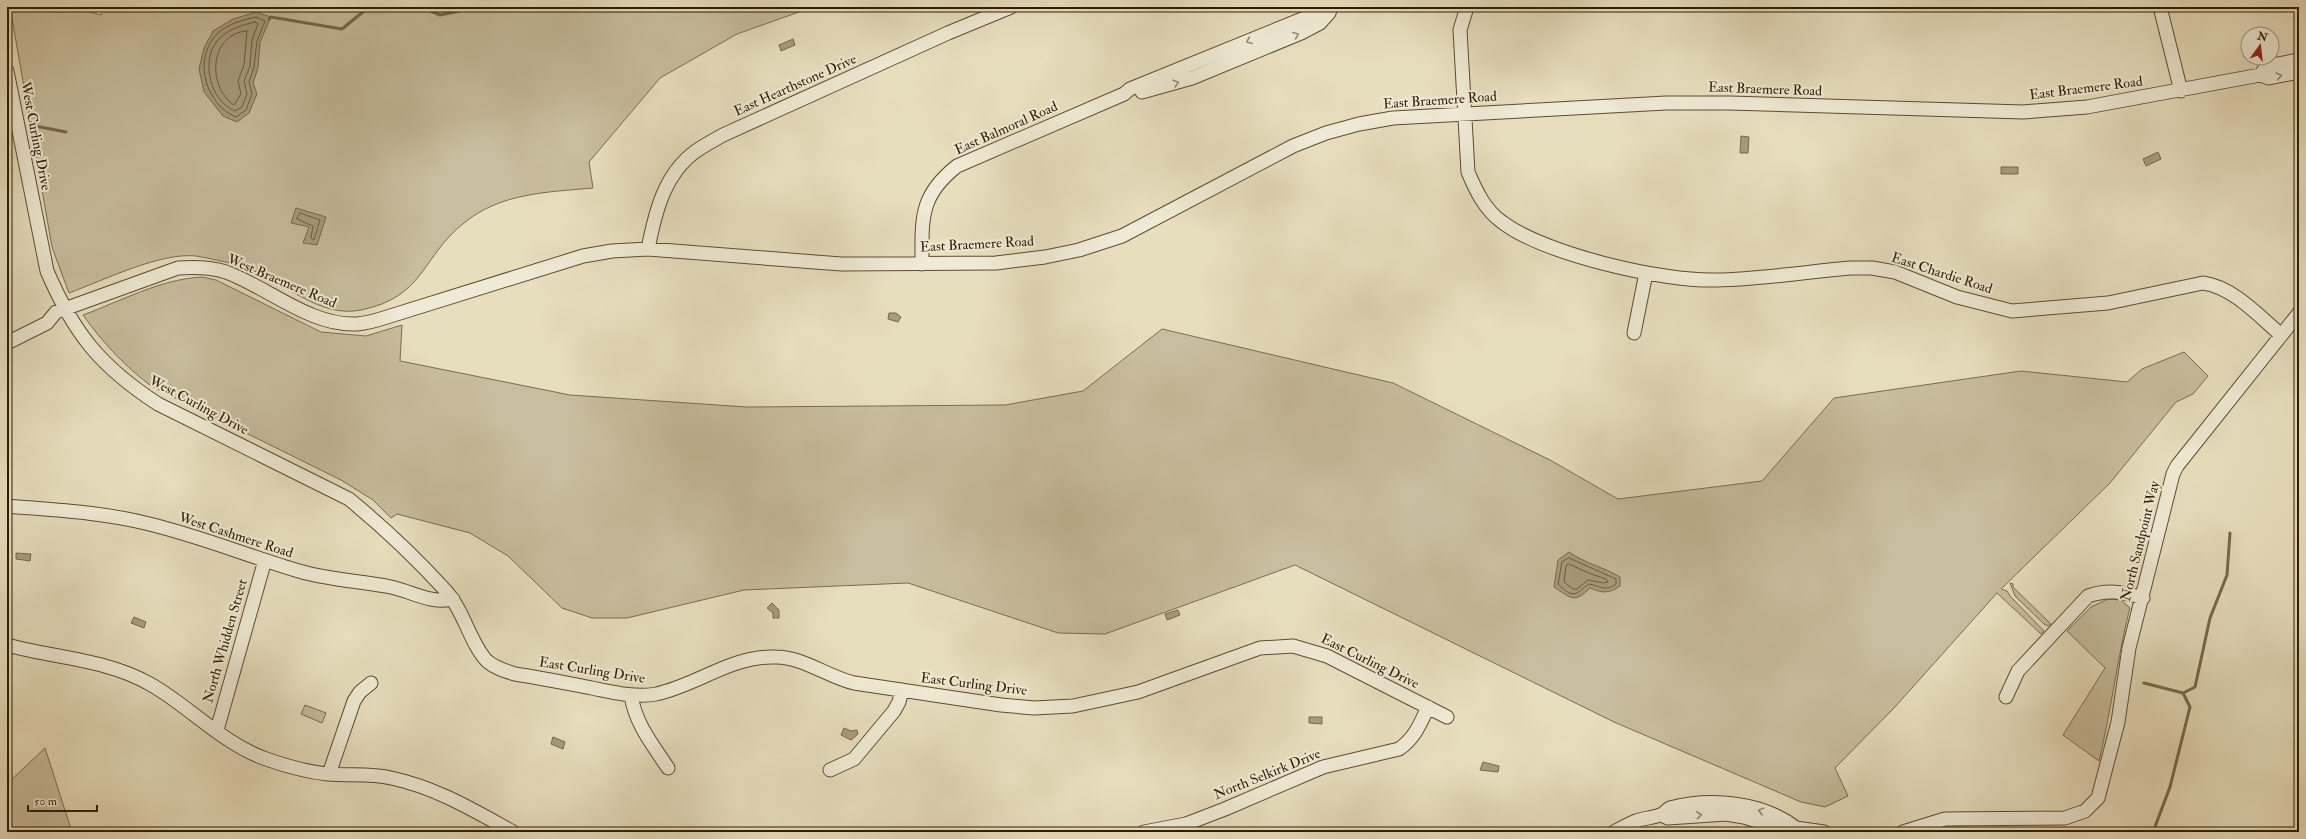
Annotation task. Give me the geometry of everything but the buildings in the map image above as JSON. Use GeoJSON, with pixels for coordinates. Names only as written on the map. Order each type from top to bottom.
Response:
{"type":"FeatureCollection","features":[{"type":"Feature","properties":{"kind":"street","name":"East Hearthstone Drive"},"geometry":{"type":"LineString","coordinates":[[648,249],[654,216],[662,195],[673,175],[696,151],[730,132],[948,33],[1012,7]]}},
{"type":"Feature","properties":{"kind":"street","name":"East Balmoral Road"},"geometry":{"type":"LineString","coordinates":[[922,264],[922,224],[926,203],[940,179],[957,166],[1124,94],[1130,89],[1312,15],[1322,7]]}},
{"type":"Feature","properties":{"kind":"street","name":"East Balmoral Road"},"geometry":{"type":"LineString","coordinates":[[1124,94],[1132,95],[1192,78],[1301,33],[1320,23],[1329,13],[1331,7]]}},
{"type":"Feature","properties":{"kind":"street","name":"East Chardie Road"},"geometry":{"type":"LineString","coordinates":[[1466,7],[1460,30],[1468,172],[1476,191],[1488,208],[1502,222],[1546,245],[1646,273],[1716,280],[1850,268],[1872,268],[1895,272],[1957,297],[2012,311],[2108,303],[2204,283],[2221,287],[2282,335]]}},
{"type":"Feature","properties":{"kind":"street"},"geometry":{"type":"LineString","coordinates":[[2160,7],[2181,91]]}},
{"type":"Feature","properties":{"kind":"street","name":"East Braemere Road"},"geometry":{"type":"LineString","coordinates":[[2260,75],[2267,66],[2299,60]]}},
{"type":"Feature","properties":{"kind":"street","name":"West Curling Drive"},"geometry":{"type":"LineString","coordinates":[[7,71],[48,271],[65,311],[85,342],[104,362],[134,389],[158,404],[349,499],[384,530],[453,599],[467,623],[480,653],[488,662]]}},
{"type":"Feature","properties":{"kind":"street","name":"East Braemere Road"},"geometry":{"type":"LineString","coordinates":[[648,249],[841,264],[996,262],[1045,257],[1079,250],[1122,236],[1294,146],[1326,133],[1359,124],[1393,118],[1666,103],[1716,103],[2024,112],[2087,107],[2181,91],[2260,75],[2269,78],[2299,72]]}},
{"type":"Feature","properties":{"kind":"street","name":"West Braemere Road"},"geometry":{"type":"LineString","coordinates":[[7,343],[47,323],[56,312],[65,311],[166,271],[196,267],[226,272],[308,312],[329,320],[358,324],[387,317],[583,256],[612,251],[648,249]]}},
{"type":"Feature","properties":{"kind":"street"},"geometry":{"type":"LineString","coordinates":[[1634,333],[1646,273]]}},
{"type":"Feature","properties":{"kind":"street","name":"North Sandpoint Way"},"geometry":{"type":"LineString","coordinates":[[1903,832],[1945,819],[2065,818],[2085,811],[2098,798],[2118,722],[2129,648],[2143,598],[2173,474],[2177,466],[2299,313]]}},
{"type":"Feature","properties":{"kind":"street","name":"West Cashmere Road"},"geometry":{"type":"LineString","coordinates":[[7,506],[84,513],[146,523],[300,572],[339,580],[400,589],[440,602],[453,599]]}},
{"type":"Feature","properties":{"kind":"street","name":"North Whidden Street"},"geometry":{"type":"LineString","coordinates":[[217,730],[265,560]]}},
{"type":"Feature","properties":{"kind":"street"},"geometry":{"type":"LineString","coordinates":[[2006,697],[2018,671],[2088,596],[2097,593],[2114,591],[2143,598]]}},
{"type":"Feature","properties":{"kind":"street"},"geometry":{"type":"LineString","coordinates":[[7,645],[105,665],[130,674],[150,684],[237,745],[265,759],[298,769],[329,774],[391,778],[426,789],[458,802],[513,832]]}},
{"type":"Feature","properties":{"kind":"street","name":"East Curling Drive"},"geometry":{"type":"LineString","coordinates":[[488,662],[515,674],[631,694],[654,694],[682,687],[735,663],[761,657],[779,657],[793,660],[837,679],[1001,705],[1034,708],[1073,706],[1138,692],[1260,648],[1293,646],[1327,656],[1447,717]]}},
{"type":"Feature","properties":{"kind":"street"},"geometry":{"type":"LineString","coordinates":[[329,774],[354,701],[360,692],[370,683]]}},
{"type":"Feature","properties":{"kind":"street"},"geometry":{"type":"LineString","coordinates":[[830,770],[854,759],[894,711],[899,702],[902,690]]}},
{"type":"Feature","properties":{"kind":"street"},"geometry":{"type":"LineString","coordinates":[[631,694],[633,711],[637,722],[668,768]]}},
{"type":"Feature","properties":{"kind":"street","name":"North Selkirk Drive"},"geometry":{"type":"LineString","coordinates":[[1144,832],[1199,819],[1323,767],[1399,749],[1408,743],[1416,734],[1428,707]]}},
{"type":"Feature","properties":{"kind":"street"},"geometry":{"type":"LineString","coordinates":[[1614,832],[1636,821],[1661,815],[1668,809],[1703,804],[1727,803],[1769,812],[1796,828],[1824,832]]}},
{"type":"Feature","properties":{"kind":"shaded area"},"geometry":{"type":"Polygon","coordinates":[[[10,7],[71,7],[101,15],[103,7],[813,7],[737,34],[660,78],[589,162],[593,188],[542,193],[493,205],[464,223],[450,236],[410,286],[398,296],[382,304],[361,310],[345,311],[330,309],[315,304],[272,280],[244,267],[196,256],[166,258],[132,268],[69,293],[52,247],[10,7]]]}},
{"type":"Feature","properties":{"kind":"shaded area"},"geometry":{"type":"Polygon","coordinates":[[[202,277],[216,280],[321,332],[366,336],[402,325],[400,361],[570,395],[747,407],[1005,405],[1083,391],[1162,329],[1393,383],[1550,460],[1618,499],[1762,481],[1834,398],[2021,371],[2127,382],[2142,369],[2184,352],[2208,376],[2193,394],[2176,402],[2110,483],[2001,589],[2007,591],[2044,631],[2041,634],[1997,593],[1894,708],[1835,768],[1848,796],[1825,807],[1801,802],[1614,722],[1295,565],[1105,634],[1058,633],[908,583],[744,590],[627,618],[592,618],[562,608],[508,556],[470,533],[397,514],[391,518],[373,500],[341,480],[151,386],[114,353],[83,315],[156,286],[202,277]]]}},
{"type":"Feature","properties":{"kind":"shaded area"},"geometry":{"type":"Polygon","coordinates":[[[2010,583],[2013,584],[2013,587],[2051,624],[2048,626],[2044,624],[2015,596],[2010,583]]]}},
{"type":"Feature","properties":{"kind":"shaded area"},"geometry":{"type":"Polygon","coordinates":[[[2108,599],[2121,600],[2130,608],[2099,761],[2063,735],[2105,668],[2067,631],[2091,607],[2108,599]]]}},
{"type":"Feature","properties":{"kind":"shaded area"},"geometry":{"type":"Polygon","coordinates":[[[305,705],[326,713],[322,723],[301,714],[305,705]]]}},
{"type":"Feature","properties":{"kind":"shaded area"},"geometry":{"type":"Polygon","coordinates":[[[45,748],[72,832],[7,832],[7,784],[45,748]]]}},
{"type":"Feature","properties":{"kind":"shaded area"},"geometry":{"type":"Polygon","coordinates":[[[1956,827],[1982,828],[1980,832],[1934,832],[1956,827]]]}},
{"type":"Feature","properties":{"kind":"water"},"geometry":{"type":"Polygon","coordinates":[[[256,12],[271,17],[260,42],[258,68],[253,83],[257,94],[249,113],[237,122],[223,116],[204,92],[199,69],[204,48],[213,31],[233,19],[256,12]]]}},
{"type":"Feature","properties":{"kind":"water"},"geometry":{"type":"Polygon","coordinates":[[[793,39],[795,45],[781,51],[779,45],[793,39]]]}},
{"type":"Feature","properties":{"kind":"water"},"geometry":{"type":"Polygon","coordinates":[[[1741,136],[1749,137],[1748,153],[1740,153],[1741,136]]]}},
{"type":"Feature","properties":{"kind":"water"},"geometry":{"type":"Polygon","coordinates":[[[2158,152],[2161,159],[2146,166],[2143,159],[2158,152]]]}},
{"type":"Feature","properties":{"kind":"water"},"geometry":{"type":"Polygon","coordinates":[[[2001,167],[2018,167],[2018,174],[2001,174],[2001,167]]]}},
{"type":"Feature","properties":{"kind":"water"},"geometry":{"type":"Polygon","coordinates":[[[296,208],[326,217],[317,245],[303,243],[309,227],[291,223],[296,208]]]}},
{"type":"Feature","properties":{"kind":"water"},"geometry":{"type":"Polygon","coordinates":[[[889,313],[896,313],[901,317],[898,322],[888,319],[889,313]]]}},
{"type":"Feature","properties":{"kind":"water"},"geometry":{"type":"Polygon","coordinates":[[[1569,552],[1582,560],[1620,577],[1620,586],[1605,592],[1590,588],[1576,598],[1572,598],[1554,587],[1558,560],[1569,552]]]}},
{"type":"Feature","properties":{"kind":"water"},"geometry":{"type":"Polygon","coordinates":[[[16,553],[31,554],[30,561],[16,559],[16,553]]]}},
{"type":"Feature","properties":{"kind":"water"},"geometry":{"type":"Polygon","coordinates":[[[772,603],[779,610],[779,618],[773,618],[773,613],[767,608],[772,603]]]}},
{"type":"Feature","properties":{"kind":"water"},"geometry":{"type":"Polygon","coordinates":[[[1178,610],[1180,615],[1167,620],[1165,614],[1178,610]]]}},
{"type":"Feature","properties":{"kind":"water"},"geometry":{"type":"Polygon","coordinates":[[[134,617],[146,622],[144,628],[131,623],[134,617]]]}},
{"type":"Feature","properties":{"kind":"water"},"geometry":{"type":"Polygon","coordinates":[[[1309,717],[1322,717],[1322,724],[1309,723],[1309,717]]]}},
{"type":"Feature","properties":{"kind":"water"},"geometry":{"type":"Polygon","coordinates":[[[844,728],[851,731],[857,730],[858,734],[851,740],[841,735],[844,728]]]}},
{"type":"Feature","properties":{"kind":"water"},"geometry":{"type":"Polygon","coordinates":[[[553,737],[565,742],[563,749],[551,744],[553,737]]]}},
{"type":"Feature","properties":{"kind":"water"},"geometry":{"type":"Polygon","coordinates":[[[1483,762],[1499,766],[1498,772],[1480,770],[1483,762]]]}},
{"type":"Feature","properties":{"kind":"waterway"},"geometry":{"type":"LineString","coordinates":[[269,19],[271,17],[342,29],[369,7]]}},
{"type":"Feature","properties":{"kind":"waterway"},"geometry":{"type":"LineString","coordinates":[[421,7],[440,15],[479,7]]}},
{"type":"Feature","properties":{"kind":"waterway"},"geometry":{"type":"LineString","coordinates":[[35,126],[66,132]]}},
{"type":"Feature","properties":{"kind":"waterway"},"geometry":{"type":"LineString","coordinates":[[7,163],[11,170]]}},
{"type":"Feature","properties":{"kind":"waterway"},"geometry":{"type":"LineString","coordinates":[[2144,683],[2183,693],[2195,687],[2210,618],[2227,575],[2230,533]]}},
{"type":"Feature","properties":{"kind":"waterway"},"geometry":{"type":"LineString","coordinates":[[2153,832],[2170,787],[2190,707],[2183,693]]}}]}
